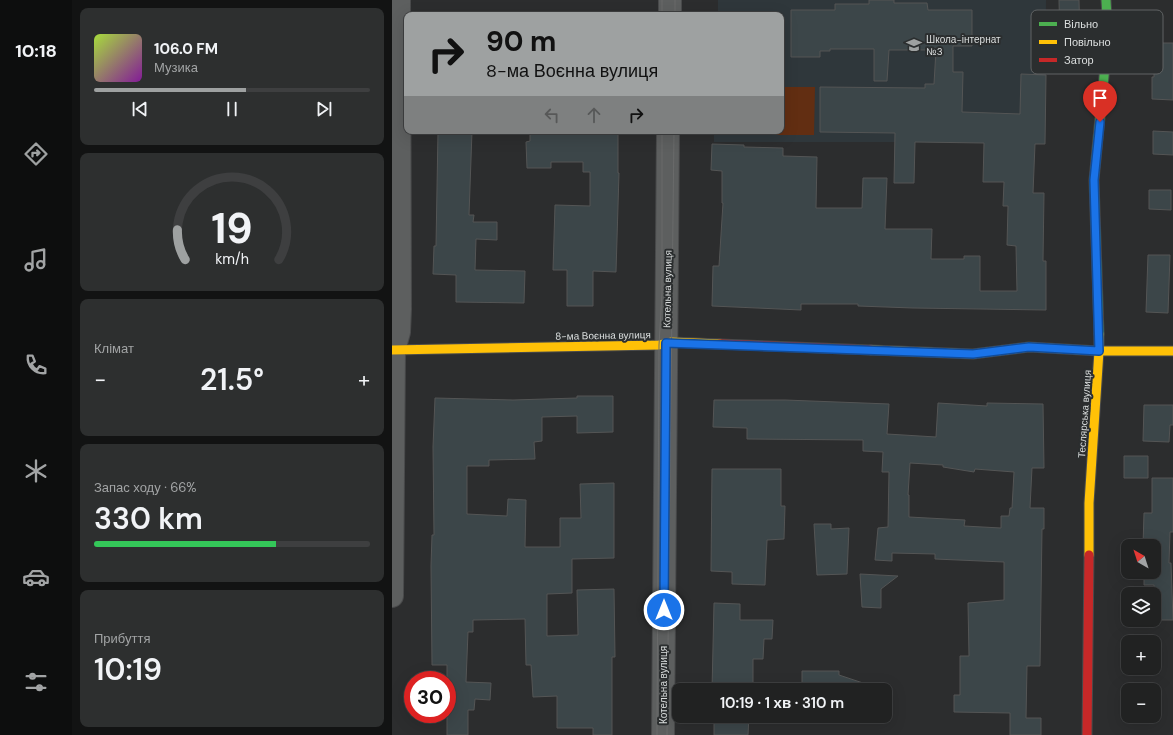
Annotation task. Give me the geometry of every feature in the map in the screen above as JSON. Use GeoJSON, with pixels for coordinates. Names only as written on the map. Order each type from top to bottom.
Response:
{"type":"FeatureCollection","features":[{"type":"Feature","properties":{"kind":"street"},"geometry":{"type":"LineString","coordinates":[[392,596],[393,350],[399,332],[399,0]]}},
{"type":"Feature","properties":{"kind":"street"},"geometry":{"type":"LineString","coordinates":[[670,0],[670,12]]}},
{"type":"Feature","properties":{"kind":"street","name":"Теслярська вулиця"},"geometry":{"type":"LineString","coordinates":[[1106,0],[1107,10]]}},
{"type":"Feature","properties":{"kind":"street","name":"Теслярська вулиця"},"geometry":{"type":"LineString","coordinates":[[1087,735],[1089,503],[1099,351],[1094,180],[1104,74]]}},
{"type":"Feature","properties":{"kind":"street","name":"Котельна вулиця"},"geometry":{"type":"LineString","coordinates":[[663,735],[668,134]]}},
{"type":"Feature","properties":{"kind":"street","name":"8-ма Воєнна вулиця"},"geometry":{"type":"LineString","coordinates":[[393,350],[666,343],[973,354],[1029,347],[1099,351],[1173,352]]}},
{"type":"Feature","properties":{"kind":"shaded area","name":"Школа-інтернат №3"},"geometry":{"type":"Polygon","coordinates":[[[718,0],[1046,0],[1046,10],[1031,10],[1031,74],[1045,74],[1045,144],[923,142],[714,142],[714,134],[784,134],[784,12],[718,12],[718,0]]]}},
{"type":"Feature","properties":{"kind":"shaded area"},"geometry":{"type":"Polygon","coordinates":[[[784,87],[815,87],[814,135],[722,135],[784,134],[784,87]]]}},
{"type":"Feature","properties":{"kind":"building"},"geometry":{"type":"Polygon","coordinates":[[[869,0],[894,0],[894,3],[927,3],[928,10],[972,10],[972,46],[953,46],[953,72],[963,72],[962,112],[1020,114],[1021,74],[1046,75],[1045,144],[1035,144],[1033,193],[1044,193],[1043,261],[1046,261],[1046,310],[913,308],[858,306],[858,304],[801,304],[801,310],[712,306],[713,266],[719,266],[723,203],[722,171],[711,170],[712,144],[783,148],[783,156],[817,157],[816,208],[862,208],[863,178],[887,178],[885,229],[932,229],[931,259],[964,259],[964,256],[980,256],[980,291],[1017,291],[1016,246],[1007,245],[1008,206],[1003,206],[1004,182],[983,182],[984,143],[915,142],[914,183],[894,183],[895,133],[820,132],[820,87],[925,88],[925,84],[934,84],[936,50],[889,50],[887,81],[874,81],[874,49],[830,49],[830,51],[820,51],[820,57],[791,57],[791,10],[835,10],[835,4],[869,4],[869,0]]]}},
{"type":"Feature","properties":{"kind":"building"},"geometry":{"type":"Polygon","coordinates":[[[1059,0],[1079,0],[1079,10],[1059,10],[1059,0]]]}},
{"type":"Feature","properties":{"kind":"building"},"geometry":{"type":"Polygon","coordinates":[[[1163,43],[1173,43],[1173,100],[1152,99],[1152,77],[1154,77],[1154,74],[1163,74],[1163,43]]]}},
{"type":"Feature","properties":{"kind":"building"},"geometry":{"type":"Polygon","coordinates":[[[1153,131],[1173,132],[1173,155],[1153,154],[1153,131]]]}},
{"type":"Feature","properties":{"kind":"building"},"geometry":{"type":"Polygon","coordinates":[[[438,134],[472,134],[469,215],[474,215],[473,222],[497,222],[497,240],[476,239],[475,270],[525,271],[524,303],[456,302],[456,275],[433,274],[434,246],[436,246],[438,134]]]}},
{"type":"Feature","properties":{"kind":"building"},"geometry":{"type":"Polygon","coordinates":[[[530,134],[618,134],[619,173],[616,272],[593,271],[593,306],[567,306],[567,270],[553,270],[555,205],[590,206],[590,172],[583,172],[583,162],[551,162],[551,168],[527,168],[526,142],[530,141],[530,134]]]}},
{"type":"Feature","properties":{"kind":"building"},"geometry":{"type":"Polygon","coordinates":[[[1149,190],[1171,190],[1171,210],[1149,209],[1149,190]]]}},
{"type":"Feature","properties":{"kind":"building"},"geometry":{"type":"Polygon","coordinates":[[[1148,255],[1170,255],[1168,313],[1146,312],[1148,255]]]}},
{"type":"Feature","properties":{"kind":"building"},"geometry":{"type":"Polygon","coordinates":[[[577,396],[613,396],[613,432],[577,433],[577,416],[542,417],[542,441],[534,442],[535,459],[489,460],[489,466],[467,466],[467,514],[507,516],[508,499],[526,500],[525,547],[560,547],[560,518],[581,518],[580,484],[614,483],[614,558],[572,559],[572,593],[547,594],[547,636],[578,635],[577,590],[614,589],[615,657],[612,657],[612,735],[593,735],[593,728],[557,728],[557,696],[533,697],[531,665],[526,665],[525,619],[473,620],[473,632],[468,632],[466,682],[491,683],[490,700],[475,699],[474,710],[468,710],[468,735],[447,735],[447,723],[456,723],[456,671],[447,671],[447,665],[432,665],[431,566],[432,535],[434,535],[433,447],[435,398],[513,400],[577,398],[577,396]]]}},
{"type":"Feature","properties":{"kind":"building"},"geometry":{"type":"Polygon","coordinates":[[[714,400],[785,400],[889,404],[887,434],[936,437],[938,403],[987,406],[987,403],[1043,404],[1044,468],[1032,468],[1030,508],[1044,508],[1044,529],[1042,529],[1040,666],[1027,666],[1026,718],[1041,718],[1041,735],[1010,735],[1010,713],[954,712],[954,695],[960,695],[960,656],[969,656],[968,603],[1004,600],[1004,562],[935,559],[935,554],[892,553],[892,561],[875,560],[878,528],[888,527],[889,472],[882,472],[883,452],[863,451],[863,440],[747,439],[747,428],[713,427],[714,400]],[[910,463],[908,495],[909,517],[965,520],[964,526],[1001,528],[1001,516],[1009,516],[1010,508],[1012,508],[1014,472],[975,469],[974,472],[943,467],[943,465],[910,463]]]}},
{"type":"Feature","properties":{"kind":"building"},"geometry":{"type":"Polygon","coordinates":[[[1144,405],[1173,405],[1173,425],[1170,425],[1169,442],[1143,441],[1144,405]]]}},
{"type":"Feature","properties":{"kind":"building"},"geometry":{"type":"Polygon","coordinates":[[[1124,456],[1148,456],[1148,478],[1124,478],[1124,456]]]}},
{"type":"Feature","properties":{"kind":"building"},"geometry":{"type":"Polygon","coordinates":[[[712,469],[781,469],[781,506],[785,506],[784,539],[767,540],[765,585],[732,584],[732,572],[711,571],[712,469]]]}},
{"type":"Feature","properties":{"kind":"building"},"geometry":{"type":"Polygon","coordinates":[[[1152,478],[1173,478],[1173,532],[1170,532],[1169,563],[1171,563],[1173,620],[1161,620],[1161,587],[1144,585],[1144,579],[1161,579],[1161,539],[1143,539],[1144,513],[1152,513],[1152,478]]]}},
{"type":"Feature","properties":{"kind":"building"},"geometry":{"type":"Polygon","coordinates":[[[814,524],[831,524],[831,529],[849,528],[847,574],[817,575],[814,524]]]}},
{"type":"Feature","properties":{"kind":"building"},"geometry":{"type":"Polygon","coordinates":[[[860,574],[898,576],[881,589],[881,608],[862,607],[860,574]]]}},
{"type":"Feature","properties":{"kind":"building"},"geometry":{"type":"Polygon","coordinates":[[[714,603],[740,604],[740,620],[773,620],[772,639],[764,639],[763,659],[753,659],[753,683],[712,683],[714,603]]]}},
{"type":"Feature","properties":{"kind":"building"},"geometry":{"type":"Polygon","coordinates":[[[802,671],[839,671],[839,675],[863,683],[802,683],[802,671]]]}},
{"type":"Feature","properties":{"kind":"building"},"geometry":{"type":"Polygon","coordinates":[[[714,723],[749,723],[748,735],[714,735],[714,723]]]}},
{"type":"Feature","properties":{"kind":"tram line"},"geometry":{"type":"LineString","coordinates":[[662,0],[662,12]]}},
{"type":"Feature","properties":{"kind":"tram line"},"geometry":{"type":"LineString","coordinates":[[675,0],[675,12]]}},
{"type":"Feature","properties":{"kind":"tram line"},"geometry":{"type":"LineString","coordinates":[[657,735],[659,345],[662,293],[662,134]]}},
{"type":"Feature","properties":{"kind":"tram line"},"geometry":{"type":"LineString","coordinates":[[667,735],[674,134]]}},
{"type":"Feature","properties":{"kind":"traffic: fast"},"geometry":{"type":"LineString","coordinates":[[1106,0],[1107,10]]}},
{"type":"Feature","properties":{"kind":"traffic: fast"},"geometry":{"type":"LineString","coordinates":[[1099,334],[1094,180],[1104,74]]}},
{"type":"Feature","properties":{"kind":"traffic: slow"},"geometry":{"type":"LineString","coordinates":[[1089,555],[1089,503],[1099,334]]}},
{"type":"Feature","properties":{"kind":"traffic: slow"},"geometry":{"type":"LineString","coordinates":[[392,350],[659,345],[671,342],[720,344]]}},
{"type":"Feature","properties":{"kind":"traffic: slow"},"geometry":{"type":"LineString","coordinates":[[871,350],[973,354],[1029,347],[1099,351],[1173,351]]}},
{"type":"Feature","properties":{"kind":"traffic: jam"},"geometry":{"type":"LineString","coordinates":[[720,344],[871,350]]}},
{"type":"Feature","properties":{"kind":"traffic: jam"},"geometry":{"type":"LineString","coordinates":[[1087,735],[1089,555]]}},
{"type":"Feature","properties":{"kind":"place","name":"Школа-інтернат №3"},"geometry":{"type":"Point","coordinates":[914,45]}},
{"type":"Feature","properties":{"kind":"route"},"geometry":{"type":"LineString","coordinates":[[664,610],[666,343],[973,354],[1029,347],[1099,351],[1094,180],[1100,122]]}}]}
